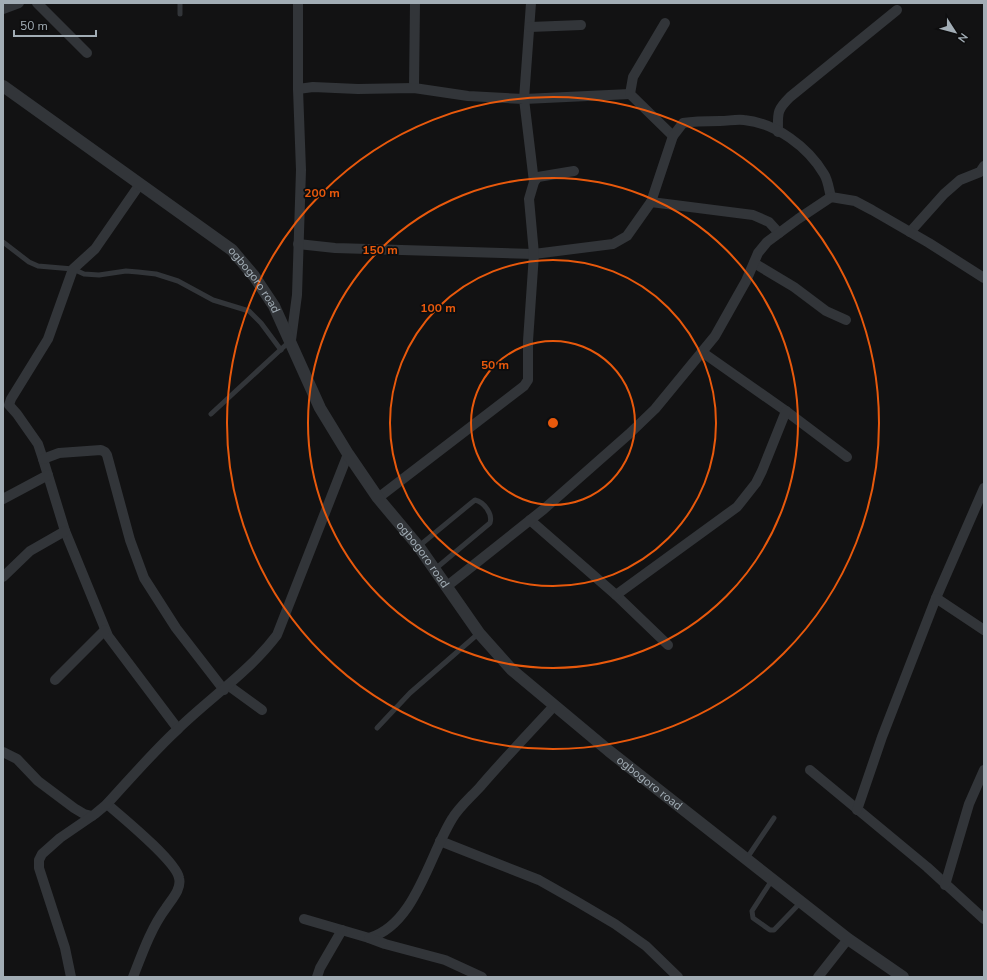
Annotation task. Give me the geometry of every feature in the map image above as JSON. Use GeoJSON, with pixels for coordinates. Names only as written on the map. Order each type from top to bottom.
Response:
{"type":"FeatureCollection","features":[{"type":"Feature","properties":{"kind":"street"},"geometry":{"type":"LineString","coordinates":[[3,9],[19,3]]}},
{"type":"Feature","properties":{"kind":"street"},"geometry":{"type":"LineString","coordinates":[[37,3],[87,53]]}},
{"type":"Feature","properties":{"kind":"street"},"geometry":{"type":"LineString","coordinates":[[291,340],[297,295],[301,170],[298,88],[298,3]]}},
{"type":"Feature","properties":{"kind":"street"},"geometry":{"type":"LineString","coordinates":[[414,88],[416,3]]}},
{"type":"Feature","properties":{"kind":"street"},"geometry":{"type":"LineString","coordinates":[[531,3],[524,99],[534,182]]}},
{"type":"Feature","properties":{"kind":"street"},"geometry":{"type":"LineString","coordinates":[[778,132],[778,116],[781,107],[790,97],[897,10]]}},
{"type":"Feature","properties":{"kind":"street"},"geometry":{"type":"LineString","coordinates":[[630,94],[633,77],[665,23]]}},
{"type":"Feature","properties":{"kind":"street"},"geometry":{"type":"LineString","coordinates":[[530,27],[581,25]]}},
{"type":"Feature","properties":{"kind":"street","name":"ogbogoro road"},"geometry":{"type":"LineString","coordinates":[[3,86],[232,250],[254,276],[274,306],[291,340],[320,408],[348,454],[378,498],[419,547],[478,633],[512,670],[609,751],[772,880],[848,939],[904,977]]}},
{"type":"Feature","properties":{"kind":"street"},"geometry":{"type":"LineString","coordinates":[[298,88],[414,88],[468,96],[524,99],[630,94],[673,136]]}},
{"type":"Feature","properties":{"kind":"street"},"geometry":{"type":"LineString","coordinates":[[298,244],[335,248],[534,254],[612,244],[627,236],[651,202],[673,136],[683,123],[692,121],[743,120],[761,123],[778,132],[792,140],[809,155],[824,174],[831,197]]}},
{"type":"Feature","properties":{"kind":"street"},"geometry":{"type":"LineString","coordinates":[[910,232],[944,194],[960,180],[980,172],[984,166]]}},
{"type":"Feature","properties":{"kind":"street"},"geometry":{"type":"LineString","coordinates":[[378,498],[524,386],[528,380],[528,341],[534,254],[529,199],[534,182],[538,177],[574,171]]}},
{"type":"Feature","properties":{"kind":"street"},"geometry":{"type":"LineString","coordinates":[[140,184],[95,249],[73,269],[48,339],[6,406],[17,414],[38,444],[65,531],[108,636],[178,729]]}},
{"type":"Feature","properties":{"kind":"street"},"geometry":{"type":"LineString","coordinates":[[446,587],[530,520],[629,434],[655,409],[716,336],[746,282],[758,253],[767,242],[831,197],[855,201],[910,232],[984,278]]}},
{"type":"Feature","properties":{"kind":"street"},"geometry":{"type":"LineString","coordinates":[[651,202],[753,215],[769,222],[779,233]]}},
{"type":"Feature","properties":{"kind":"street"},"geometry":{"type":"LineString","coordinates":[[754,263],[794,287],[826,311],[846,320]]}},
{"type":"Feature","properties":{"kind":"street"},"geometry":{"type":"LineString","coordinates":[[702,352],[786,411],[847,457]]}},
{"type":"Feature","properties":{"kind":"street"},"geometry":{"type":"LineString","coordinates":[[616,595],[737,507],[756,483],[786,411]]}},
{"type":"Feature","properties":{"kind":"street"},"geometry":{"type":"LineString","coordinates":[[43,459],[58,453],[101,450],[108,455],[130,540],[144,578],[176,628],[226,688],[262,710]]}},
{"type":"Feature","properties":{"kind":"street"},"geometry":{"type":"LineString","coordinates":[[71,977],[65,948],[39,868],[39,860],[42,854],[60,838],[107,804],[178,729],[226,688],[266,649],[277,634],[348,454]]}},
{"type":"Feature","properties":{"kind":"street"},"geometry":{"type":"LineString","coordinates":[[3,499],[48,475]]}},
{"type":"Feature","properties":{"kind":"street"},"geometry":{"type":"LineString","coordinates":[[857,810],[885,730],[936,598],[984,488]]}},
{"type":"Feature","properties":{"kind":"street"},"geometry":{"type":"LineString","coordinates":[[530,520],[616,595],[668,645]]}},
{"type":"Feature","properties":{"kind":"street"},"geometry":{"type":"LineString","coordinates":[[3,577],[30,550],[65,531]]}},
{"type":"Feature","properties":{"kind":"street"},"geometry":{"type":"LineString","coordinates":[[936,598],[984,630]]}},
{"type":"Feature","properties":{"kind":"street"},"geometry":{"type":"LineString","coordinates":[[55,680],[105,630]]}},
{"type":"Feature","properties":{"kind":"street"},"geometry":{"type":"LineString","coordinates":[[369,938],[378,936],[390,929],[407,907],[422,881],[452,818],[503,760],[554,706]]}},
{"type":"Feature","properties":{"kind":"street"},"geometry":{"type":"LineString","coordinates":[[3,752],[17,759],[38,781],[74,808],[84,814],[92,816]]}},
{"type":"Feature","properties":{"kind":"street"},"geometry":{"type":"LineString","coordinates":[[810,770],[927,867],[984,919]]}},
{"type":"Feature","properties":{"kind":"street"},"geometry":{"type":"LineString","coordinates":[[945,885],[969,804],[984,770]]}},
{"type":"Feature","properties":{"kind":"street"},"geometry":{"type":"LineString","coordinates":[[107,804],[160,851],[179,878],[179,885],[176,893],[158,921],[133,977]]}},
{"type":"Feature","properties":{"kind":"street"},"geometry":{"type":"LineString","coordinates":[[440,841],[539,880],[583,905],[616,924],[646,946],[678,977]]}},
{"type":"Feature","properties":{"kind":"street"},"geometry":{"type":"LineString","coordinates":[[304,919],[385,944],[445,960],[471,975],[482,977]]}},
{"type":"Feature","properties":{"kind":"street"},"geometry":{"type":"LineString","coordinates":[[317,977],[320,968],[342,930]]}},
{"type":"Feature","properties":{"kind":"street"},"geometry":{"type":"LineString","coordinates":[[818,977],[848,939]]}},
{"type":"Feature","properties":{"kind":"lane"},"geometry":{"type":"LineString","coordinates":[[180,3],[180,14]]}},
{"type":"Feature","properties":{"kind":"lane"},"geometry":{"type":"LineString","coordinates":[[3,242],[29,262],[38,266],[73,269],[84,274],[99,275],[126,271],[138,272],[156,274],[178,281],[213,300],[249,311],[261,323],[281,350]]}},
{"type":"Feature","properties":{"kind":"lane"},"geometry":{"type":"LineString","coordinates":[[211,414],[291,340]]}},
{"type":"Feature","properties":{"kind":"lane"},"geometry":{"type":"LineString","coordinates":[[419,547],[475,500],[484,504],[491,516],[490,523],[434,570]]}},
{"type":"Feature","properties":{"kind":"lane"},"geometry":{"type":"LineString","coordinates":[[377,728],[410,693],[478,633]]}},
{"type":"Feature","properties":{"kind":"lane"},"geometry":{"type":"LineString","coordinates":[[746,859],[774,818]]}},
{"type":"Feature","properties":{"kind":"lane"},"geometry":{"type":"LineString","coordinates":[[772,880],[752,911],[753,918],[770,930],[774,930],[801,902]]}}]}
